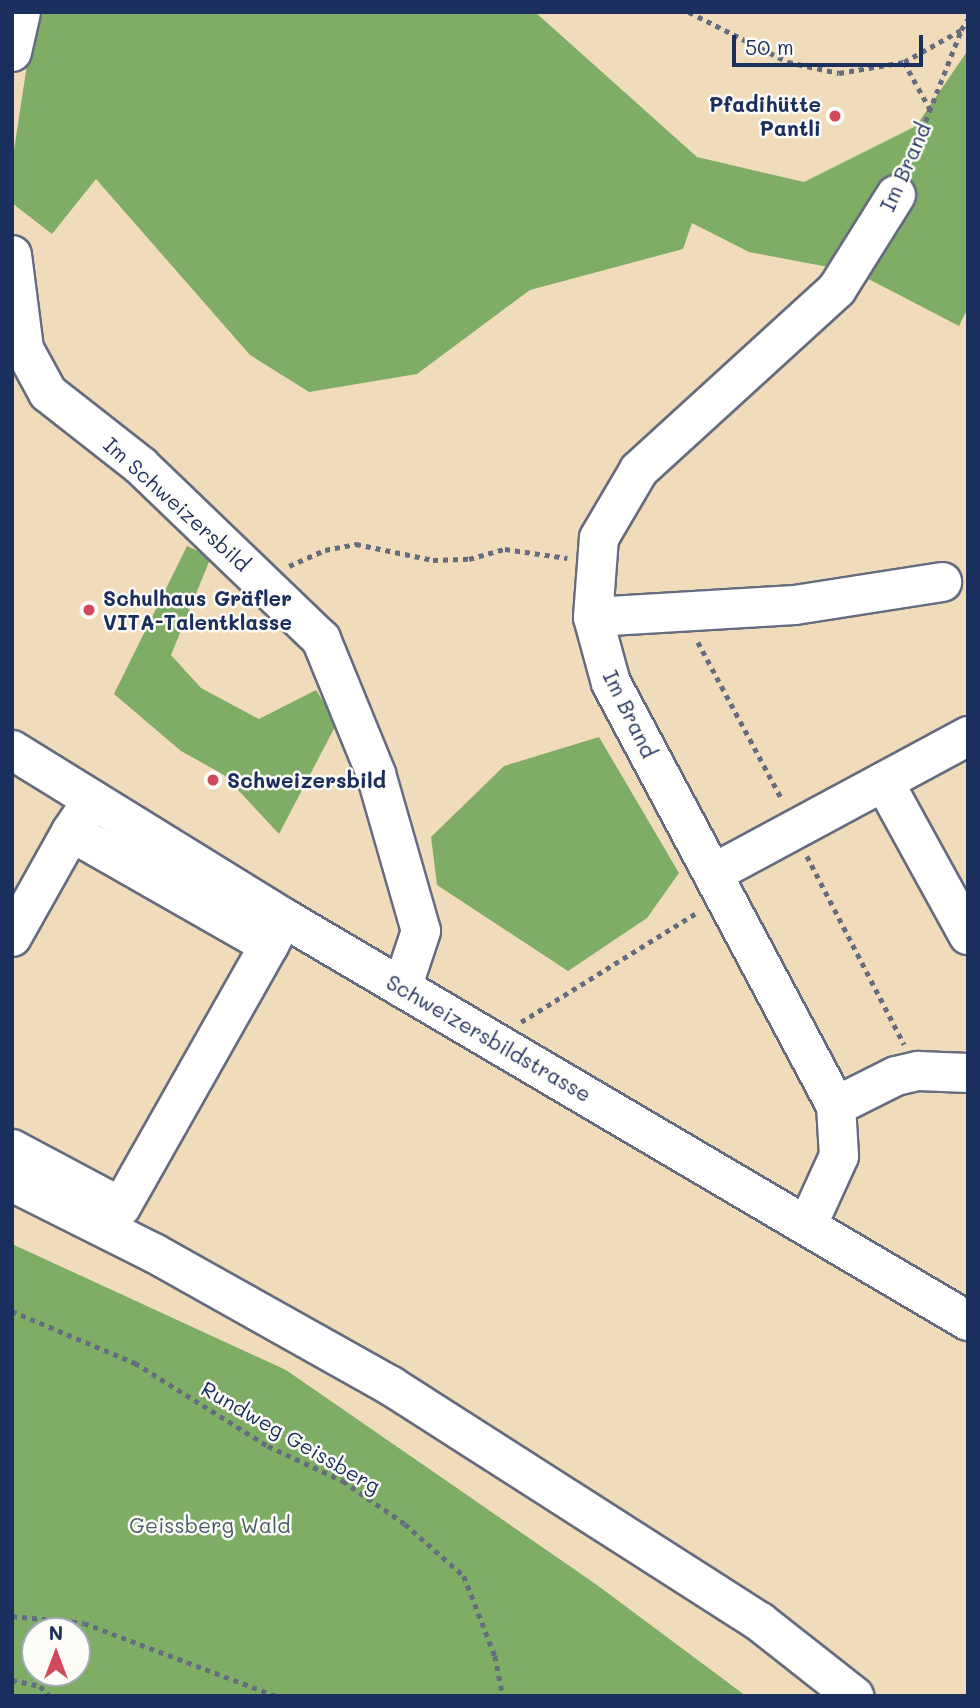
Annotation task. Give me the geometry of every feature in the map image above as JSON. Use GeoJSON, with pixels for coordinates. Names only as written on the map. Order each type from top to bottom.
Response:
{"type":"FeatureCollection","features":[{"type":"Feature","properties":{"kind":"main road"},"geometry":{"type":"LineString","coordinates":[[12,52],[21,12]]}},
{"type":"Feature","properties":{"kind":"main road","name":"Im Brand"},"geometry":{"type":"LineString","coordinates":[[808,1224],[839,1156],[836,1107],[611,683],[593,617],[599,538],[639,470],[837,289],[897,195]]}},
{"type":"Feature","properties":{"kind":"main road","name":"Im Schweizersbild"},"geometry":{"type":"LineString","coordinates":[[12,255],[24,349],[48,393],[141,466],[321,639],[376,774],[421,931],[402,988]]}},
{"type":"Feature","properties":{"kind":"main road"},"geometry":{"type":"LineString","coordinates":[[593,617],[795,605],[942,582]]}},
{"type":"Feature","properties":{"kind":"main road"},"geometry":{"type":"LineString","coordinates":[[720,884],[795,829],[968,736]]}},
{"type":"Feature","properties":{"kind":"main road","name":"Schweizersbildstrasse"},"geometry":{"type":"LineString","coordinates":[[12,750],[81,817],[277,932],[402,988],[808,1224],[968,1321]]}},
{"type":"Feature","properties":{"kind":"main road"},"geometry":{"type":"LineString","coordinates":[[884,782],[968,935]]}},
{"type":"Feature","properties":{"kind":"main road"},"geometry":{"type":"LineString","coordinates":[[12,937],[81,817]]}},
{"type":"Feature","properties":{"kind":"main road"},"geometry":{"type":"LineString","coordinates":[[12,1149],[121,1207],[277,932]]}},
{"type":"Feature","properties":{"kind":"main road"},"geometry":{"type":"LineString","coordinates":[[836,1107],[896,1076],[918,1071],[968,1073]]}},
{"type":"Feature","properties":{"kind":"main road"},"geometry":{"type":"LineString","coordinates":[[12,1182],[154,1253],[357,1366],[476,1438],[670,1567],[760,1622],[854,1696]]}},
{"type":"Feature","properties":{"kind":"main road"},"geometry":{"type":"LineString","coordinates":[[670,1567],[822,1696]]}},
{"type":"Feature","properties":{"kind":"path"},"geometry":{"type":"LineString","coordinates":[[689,12],[788,62],[839,73],[904,62],[961,30]]}},
{"type":"Feature","properties":{"kind":"path","name":"Im Brand"},"geometry":{"type":"LineString","coordinates":[[897,195],[961,30],[968,19]]}},
{"type":"Feature","properties":{"kind":"path"},"geometry":{"type":"LineString","coordinates":[[904,62],[930,110]]}},
{"type":"Feature","properties":{"kind":"path"},"geometry":{"type":"LineString","coordinates":[[260,579],[325,550],[356,544],[433,560],[469,559],[505,549],[597,563]]}},
{"type":"Feature","properties":{"kind":"path"},"geometry":{"type":"LineString","coordinates":[[681,611],[918,1071]]}},
{"type":"Feature","properties":{"kind":"path"},"geometry":{"type":"LineString","coordinates":[[492,1040],[720,884]]}},
{"type":"Feature","properties":{"kind":"path","name":"Rundweg Geissberg"},"geometry":{"type":"LineString","coordinates":[[12,1311],[135,1363],[268,1446],[343,1481],[405,1524],[464,1576],[495,1656],[503,1696]]}},
{"type":"Feature","properties":{"kind":"path"},"geometry":{"type":"LineString","coordinates":[[12,1616],[84,1623],[276,1696]]}},
{"type":"Feature","properties":{"kind":"path"},"geometry":{"type":"LineString","coordinates":[[12,1680],[40,1686],[50,1696]]}},
{"type":"Feature","properties":{"kind":"green space"},"geometry":{"type":"Polygon","coordinates":[[[35,12],[535,12],[697,157],[804,182],[916,126],[968,50],[968,308],[959,326],[855,272],[749,252],[692,223],[683,249],[530,290],[417,374],[309,392],[250,355],[96,179],[52,234],[12,203],[12,163],[35,12]]]}},
{"type":"Feature","properties":{"kind":"green space"},"geometry":{"type":"Polygon","coordinates":[[[187,546],[211,557],[171,655],[201,688],[259,719],[316,690],[337,723],[279,834],[224,775],[181,751],[114,694],[187,546]]]}},
{"type":"Feature","properties":{"kind":"green space"},"geometry":{"type":"Polygon","coordinates":[[[599,737],[679,873],[647,918],[568,971],[437,885],[431,837],[504,766],[599,737]]]}},
{"type":"Feature","properties":{"kind":"green space","name":"Geissberg Wald"},"geometry":{"type":"Polygon","coordinates":[[[12,1244],[286,1370],[597,1585],[746,1696],[12,1696],[12,1244]]]}},
{"type":"Feature","properties":{"kind":"place","name":"Pfadihütte Pantli"},"geometry":{"type":"Point","coordinates":[835,116]}},
{"type":"Feature","properties":{"kind":"place","name":"Schulhaus Gräfler VITA-Talentklasse"},"geometry":{"type":"Point","coordinates":[89,610]}},
{"type":"Feature","properties":{"kind":"place","name":"Schweizersbild"},"geometry":{"type":"Point","coordinates":[213,780]}}]}
